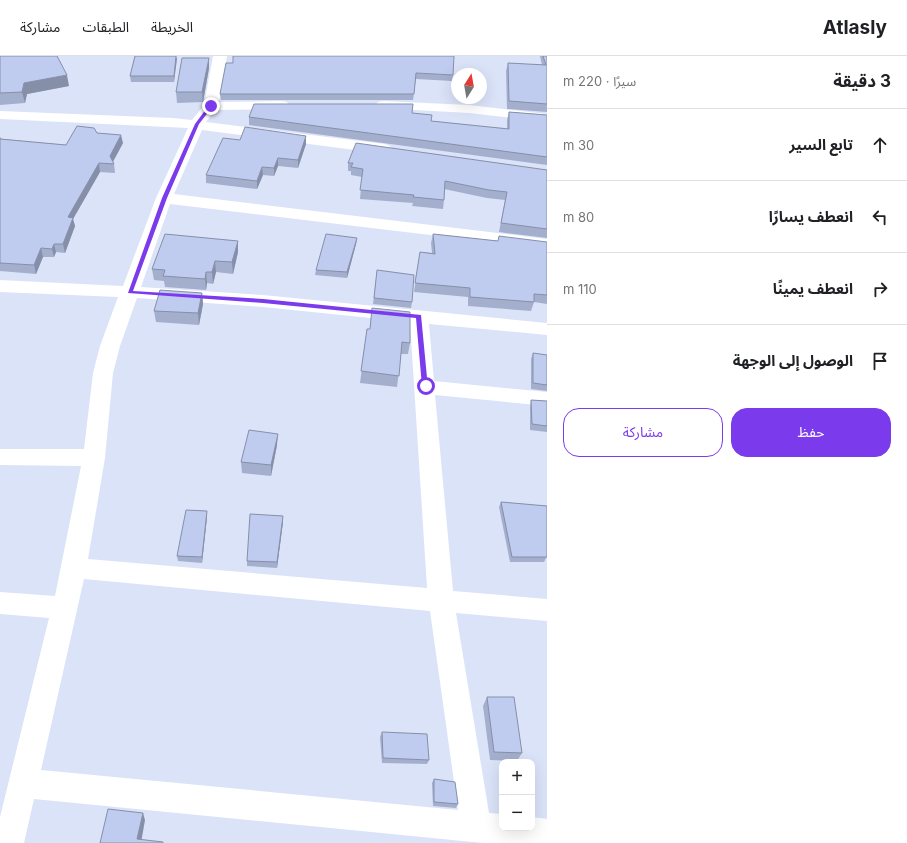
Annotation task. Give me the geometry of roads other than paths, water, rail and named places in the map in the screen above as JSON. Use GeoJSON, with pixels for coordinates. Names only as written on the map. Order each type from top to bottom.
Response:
{"type":"FeatureCollection","features":[{"type":"Feature","properties":{"kind":"street"},"geometry":{"type":"LineString","coordinates":[[9,843],[74,568],[94,458],[103,373],[110,346],[164,198],[197,124],[211,106],[220,56]]}},
{"type":"Feature","properties":{"kind":"street"},"geometry":{"type":"LineString","coordinates":[[211,106],[295,105]]}},
{"type":"Feature","properties":{"kind":"street"},"geometry":{"type":"LineString","coordinates":[[369,105],[454,108],[547,118]]}},
{"type":"Feature","properties":{"kind":"street"},"geometry":{"type":"LineString","coordinates":[[0,115],[153,120],[197,124],[402,152]]}},
{"type":"Feature","properties":{"kind":"street"},"geometry":{"type":"LineString","coordinates":[[164,198],[547,244]]}},
{"type":"Feature","properties":{"kind":"street"},"geometry":{"type":"LineString","coordinates":[[0,286],[130,292],[263,301],[547,329]]}},
{"type":"Feature","properties":{"kind":"street"},"geometry":{"type":"LineString","coordinates":[[419,317],[426,386],[441,602],[476,827]]}},
{"type":"Feature","properties":{"kind":"street"},"geometry":{"type":"LineString","coordinates":[[426,386],[547,399]]}},
{"type":"Feature","properties":{"kind":"street"},"geometry":{"type":"LineString","coordinates":[[0,457],[94,458]]}},
{"type":"Feature","properties":{"kind":"street"},"geometry":{"type":"LineString","coordinates":[[74,568],[441,602],[547,610]]}},
{"type":"Feature","properties":{"kind":"street"},"geometry":{"type":"LineString","coordinates":[[0,603],[64,608]]}},
{"type":"Feature","properties":{"kind":"street"},"geometry":{"type":"LineString","coordinates":[[24,783],[476,827],[513,837],[547,834]]}}]}
